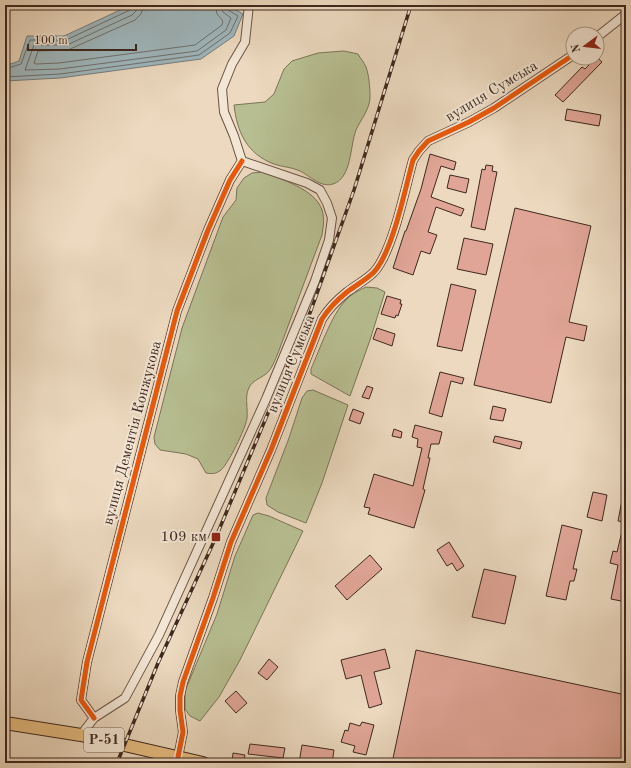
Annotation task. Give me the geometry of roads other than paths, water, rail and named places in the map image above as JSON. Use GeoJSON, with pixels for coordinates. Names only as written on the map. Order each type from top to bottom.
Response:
{"type":"FeatureCollection","features":[{"type":"Feature","properties":{"kind":"main road","name":"Р-51"},"geometry":{"type":"LineString","coordinates":[[5,723],[81,735],[203,763]]}},
{"type":"Feature","properties":{"kind":"street"},"geometry":{"type":"LineString","coordinates":[[81,735],[94,718],[125,698],[159,635],[266,399],[315,281],[329,240],[332,218],[327,203],[320,190],[307,183],[242,161],[224,112],[222,89],[232,64],[245,42],[249,5]]}},
{"type":"Feature","properties":{"kind":"street"},"geometry":{"type":"LineString","coordinates":[[605,31],[626,14]]}},
{"type":"Feature","properties":{"kind":"street","name":"вулиця Сумська"},"geometry":{"type":"LineString","coordinates":[[178,757],[183,732],[180,703],[183,682],[231,542],[271,450],[322,319],[336,301],[347,291],[368,277],[379,264],[389,244],[413,160],[428,141],[469,122],[494,108],[565,60]]}},
{"type":"Feature","properties":{"kind":"street","name":"вулиця Дементія Конжукова"},"geometry":{"type":"LineString","coordinates":[[94,718],[82,700],[87,662],[176,318],[208,230],[230,180],[242,161]]}},
{"type":"Feature","properties":{"kind":"water"},"geometry":{"type":"Polygon","coordinates":[[[131,5],[227,5],[243,14],[234,36],[201,59],[60,78],[5,81],[5,66],[19,61],[27,36],[64,36],[131,5]]]}},
{"type":"Feature","properties":{"kind":"railway"},"geometry":{"type":"LineString","coordinates":[[117,763],[158,663],[216,537],[310,313],[354,190],[411,5]]}},
{"type":"Feature","properties":{"kind":"place","name":"109 км"},"geometry":{"type":"Point","coordinates":[216,537]}}]}
